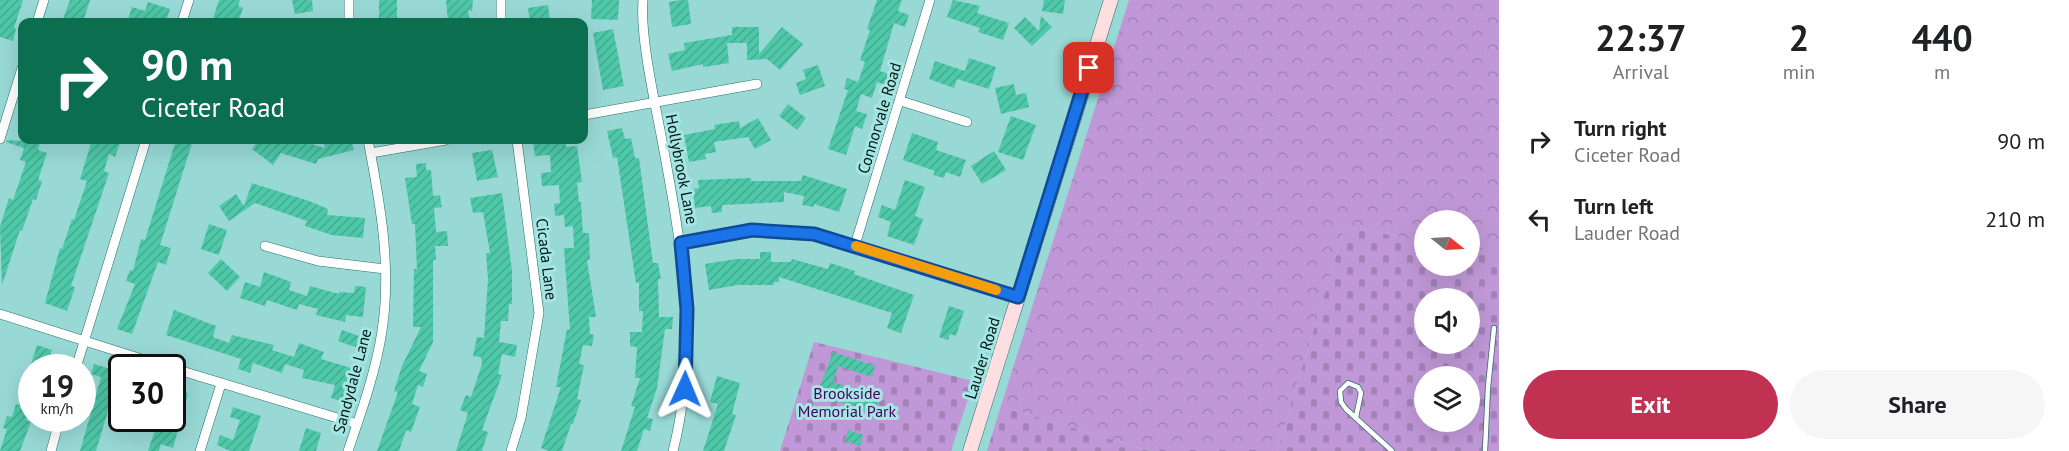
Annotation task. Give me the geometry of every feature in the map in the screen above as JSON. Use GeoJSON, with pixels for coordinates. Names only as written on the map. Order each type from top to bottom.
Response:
{"type":"FeatureCollection","features":[{"type":"Feature","properties":{"kind":"main road","name":"Lauder Road"},"geometry":{"type":"LineString","coordinates":[[970,451],[1110,0]]}},
{"type":"Feature","properties":{"kind":"street"},"geometry":{"type":"LineString","coordinates":[[38,18],[44,0]]}},
{"type":"Feature","properties":{"kind":"street"},"geometry":{"type":"LineString","coordinates":[[183,18],[189,0]]}},
{"type":"Feature","properties":{"kind":"street"},"geometry":{"type":"LineString","coordinates":[[349,0],[349,18]]}},
{"type":"Feature","properties":{"kind":"street"},"geometry":{"type":"LineString","coordinates":[[501,0],[501,18]]}},
{"type":"Feature","properties":{"kind":"street","name":"Hollybrook Lane"},"geometry":{"type":"LineString","coordinates":[[643,0],[654,102],[681,243],[687,309],[685,389],[673,451]]}},
{"type":"Feature","properties":{"kind":"street","name":"Connorvale Road"},"geometry":{"type":"LineString","coordinates":[[855,245],[901,101],[930,0]]}},
{"type":"Feature","properties":{"kind":"street"},"geometry":{"type":"LineString","coordinates":[[0,139],[18,81]]}},
{"type":"Feature","properties":{"kind":"street"},"geometry":{"type":"LineString","coordinates":[[588,114],[757,84]]}},
{"type":"Feature","properties":{"kind":"street"},"geometry":{"type":"LineString","coordinates":[[901,101],[967,122]]}},
{"type":"Feature","properties":{"kind":"street"},"geometry":{"type":"LineString","coordinates":[[80,354],[145,144]]}},
{"type":"Feature","properties":{"kind":"street","name":"Sandydale Lane"},"geometry":{"type":"LineString","coordinates":[[348,451],[382,332],[386,270],[385,245],[369,144]]}},
{"type":"Feature","properties":{"kind":"street"},"geometry":{"type":"LineString","coordinates":[[370,153],[423,144]]}},
{"type":"Feature","properties":{"kind":"street","name":"Cicada Lane"},"geometry":{"type":"LineString","coordinates":[[511,451],[521,418],[539,313],[518,144]]}},
{"type":"Feature","properties":{"kind":"street"},"geometry":{"type":"LineString","coordinates":[[681,243],[752,230],[814,234],[1018,297]]}},
{"type":"Feature","properties":{"kind":"street"},"geometry":{"type":"LineString","coordinates":[[265,246],[318,261],[386,270]]}},
{"type":"Feature","properties":{"kind":"street"},"geometry":{"type":"LineString","coordinates":[[0,314],[128,354]]}},
{"type":"Feature","properties":{"kind":"street"},"geometry":{"type":"LineString","coordinates":[[186,373],[357,424]]}},
{"type":"Feature","properties":{"kind":"street"},"geometry":{"type":"LineString","coordinates":[[200,451],[221,384]]}},
{"type":"Feature","properties":{"kind":"street"},"geometry":{"type":"LineString","coordinates":[[51,451],[56,432]]}},
{"type":"Feature","properties":{"kind":"lane"},"geometry":{"type":"LineString","coordinates":[[1485,451],[1494,328]]}},
{"type":"Feature","properties":{"kind":"lane"},"geometry":{"type":"LineString","coordinates":[[1356,417],[1361,393],[1358,387],[1348,383],[1340,391],[1341,402],[1356,417],[1392,451]]}},
{"type":"Feature","properties":{"kind":"green space"},"geometry":{"type":"Polygon","coordinates":[[[1129,0],[1499,0],[1499,253],[1480,250],[1480,210],[1414,210],[1414,239],[1345,227],[1277,451],[1149,451],[1001,406],[1129,0]]]}},
{"type":"Feature","properties":{"kind":"green space"},"geometry":{"type":"Polygon","coordinates":[[[1345,227],[1414,239],[1414,276],[1480,276],[1480,250],[1499,253],[1499,451],[1277,451],[1345,227]]]}},
{"type":"Feature","properties":{"kind":"green space","name":"Brookside Memorial Park"},"geometry":{"type":"Polygon","coordinates":[[[814,342],[974,381],[951,451],[780,451],[814,342]]]}},
{"type":"Feature","properties":{"kind":"green space"},"geometry":{"type":"Polygon","coordinates":[[[1001,406],[1149,451],[987,451],[1001,406]]]}},
{"type":"Feature","properties":{"kind":"building"},"geometry":{"type":"Polygon","coordinates":[[[0,0],[23,0],[14,28],[16,29],[13,41],[0,37],[0,0]]]}},
{"type":"Feature","properties":{"kind":"building"},"geometry":{"type":"Polygon","coordinates":[[[70,0],[90,0],[84,18],[63,18],[70,0]]]}},
{"type":"Feature","properties":{"kind":"building"},"geometry":{"type":"Polygon","coordinates":[[[219,0],[240,0],[238,6],[243,8],[239,18],[213,18],[219,0]]]}},
{"type":"Feature","properties":{"kind":"building"},"geometry":{"type":"Polygon","coordinates":[[[292,0],[312,0],[313,11],[295,14],[292,0]]]}},
{"type":"Feature","properties":{"kind":"building"},"geometry":{"type":"Polygon","coordinates":[[[379,0],[397,0],[397,18],[379,18],[379,0]]]}},
{"type":"Feature","properties":{"kind":"building"},"geometry":{"type":"Polygon","coordinates":[[[446,0],[473,0],[472,11],[468,10],[469,18],[448,18],[446,0]]]}},
{"type":"Feature","properties":{"kind":"building"},"geometry":{"type":"Polygon","coordinates":[[[592,0],[619,0],[618,20],[591,19],[592,0]]]}},
{"type":"Feature","properties":{"kind":"building"},"geometry":{"type":"Polygon","coordinates":[[[688,0],[691,24],[672,27],[669,2],[688,0]]]}},
{"type":"Feature","properties":{"kind":"building"},"geometry":{"type":"Polygon","coordinates":[[[877,0],[902,0],[898,11],[909,15],[905,27],[894,23],[880,71],[892,75],[889,86],[877,82],[872,98],[861,94],[856,111],[867,114],[862,129],[855,126],[846,155],[828,149],[848,90],[844,89],[847,78],[858,82],[865,62],[860,60],[877,0]]]}},
{"type":"Feature","properties":{"kind":"building"},"geometry":{"type":"Polygon","coordinates":[[[953,0],[980,6],[977,13],[1009,23],[1003,40],[978,32],[980,28],[947,17],[953,0]]]}},
{"type":"Feature","properties":{"kind":"building"},"geometry":{"type":"Polygon","coordinates":[[[1044,0],[1065,0],[1063,14],[1042,11],[1044,0]]]}},
{"type":"Feature","properties":{"kind":"building"},"geometry":{"type":"Polygon","coordinates":[[[148,2],[170,9],[167,18],[129,18],[132,7],[145,11],[148,2]]]}},
{"type":"Feature","properties":{"kind":"building"},"geometry":{"type":"Polygon","coordinates":[[[548,5],[550,18],[529,18],[528,8],[548,5]]]}},
{"type":"Feature","properties":{"kind":"building"},"geometry":{"type":"Polygon","coordinates":[[[1041,16],[1052,27],[1032,46],[1014,28],[1025,17],[1039,31],[1041,16]]]}},
{"type":"Feature","properties":{"kind":"building"},"geometry":{"type":"Polygon","coordinates":[[[732,27],[759,27],[759,54],[782,27],[803,44],[780,70],[767,59],[747,60],[747,43],[727,43],[729,63],[703,67],[703,64],[672,71],[668,54],[685,50],[684,43],[732,35],[732,27]]]}},
{"type":"Feature","properties":{"kind":"building"},"geometry":{"type":"Polygon","coordinates":[[[613,29],[624,86],[603,90],[593,33],[613,29]]]}},
{"type":"Feature","properties":{"kind":"building"},"geometry":{"type":"Polygon","coordinates":[[[969,58],[996,67],[989,89],[957,79],[954,88],[929,79],[935,61],[965,71],[969,58]]]}},
{"type":"Feature","properties":{"kind":"building"},"geometry":{"type":"Polygon","coordinates":[[[818,65],[825,86],[800,95],[796,83],[806,79],[803,70],[818,65]]]}},
{"type":"Feature","properties":{"kind":"building"},"geometry":{"type":"Polygon","coordinates":[[[1014,84],[1016,95],[1026,93],[1029,107],[1001,114],[995,88],[1014,84]]]}},
{"type":"Feature","properties":{"kind":"building"},"geometry":{"type":"Polygon","coordinates":[[[788,104],[806,118],[797,130],[779,116],[788,104]]]}},
{"type":"Feature","properties":{"kind":"building"},"geometry":{"type":"Polygon","coordinates":[[[1011,116],[1036,125],[1023,160],[998,152],[1011,116]]]}},
{"type":"Feature","properties":{"kind":"building"},"geometry":{"type":"Polygon","coordinates":[[[758,118],[771,140],[755,149],[748,137],[714,142],[716,152],[705,154],[706,159],[689,162],[684,135],[715,129],[714,125],[739,121],[740,128],[758,118]]]}},
{"type":"Feature","properties":{"kind":"building"},"geometry":{"type":"Polygon","coordinates":[[[622,128],[625,139],[631,138],[635,158],[639,158],[653,263],[658,263],[661,279],[658,279],[659,317],[673,317],[672,329],[665,329],[657,388],[647,418],[653,419],[650,431],[644,429],[637,451],[621,451],[635,407],[631,406],[640,378],[635,378],[637,347],[630,346],[630,332],[642,332],[643,311],[639,311],[639,282],[636,283],[617,157],[613,158],[607,131],[622,128]]]}},
{"type":"Feature","properties":{"kind":"building"},"geometry":{"type":"Polygon","coordinates":[[[912,133],[938,142],[936,150],[966,160],[960,177],[946,172],[944,178],[933,175],[935,171],[903,160],[912,133]]]}},
{"type":"Feature","properties":{"kind":"building"},"geometry":{"type":"Polygon","coordinates":[[[7,140],[18,141],[18,144],[40,144],[38,150],[47,153],[38,180],[42,181],[36,200],[33,199],[22,231],[20,230],[2,285],[0,227],[9,198],[13,200],[26,162],[20,160],[24,148],[6,142],[7,140]]]}},
{"type":"Feature","properties":{"kind":"building"},"geometry":{"type":"Polygon","coordinates":[[[91,144],[120,144],[115,157],[109,154],[104,171],[109,173],[71,286],[75,287],[67,311],[45,303],[60,248],[62,249],[72,219],[74,220],[87,181],[80,179],[91,144]]]}},
{"type":"Feature","properties":{"kind":"building"},"geometry":{"type":"Polygon","coordinates":[[[175,144],[192,144],[160,245],[171,248],[166,265],[158,262],[132,334],[117,329],[135,284],[126,281],[130,270],[133,271],[141,239],[145,240],[175,144]]]}},
{"type":"Feature","properties":{"kind":"building"},"geometry":{"type":"Polygon","coordinates":[[[256,144],[312,144],[325,148],[324,144],[352,144],[354,150],[318,159],[316,164],[281,153],[273,165],[252,149],[256,144]]]}},
{"type":"Feature","properties":{"kind":"building"},"geometry":{"type":"Polygon","coordinates":[[[533,144],[577,146],[582,182],[577,183],[583,233],[589,233],[590,260],[587,260],[596,317],[589,317],[590,334],[594,335],[592,346],[583,345],[579,364],[584,365],[577,399],[581,400],[562,451],[549,451],[541,448],[561,387],[556,387],[567,329],[570,330],[564,248],[574,248],[573,226],[565,227],[564,215],[555,216],[554,204],[560,203],[559,185],[542,186],[541,173],[551,172],[550,155],[535,156],[533,144]]]}},
{"type":"Feature","properties":{"kind":"building"},"geometry":{"type":"Polygon","coordinates":[[[492,150],[498,177],[477,181],[472,153],[492,150]]]}},
{"type":"Feature","properties":{"kind":"building"},"geometry":{"type":"Polygon","coordinates":[[[994,151],[1006,170],[982,184],[971,166],[994,151]]]}},
{"type":"Feature","properties":{"kind":"building"},"geometry":{"type":"Polygon","coordinates":[[[426,163],[426,170],[431,170],[433,196],[440,195],[442,207],[434,208],[436,232],[447,231],[448,246],[435,246],[433,342],[419,371],[427,374],[423,387],[418,385],[412,404],[420,407],[411,432],[406,430],[399,451],[377,451],[398,392],[394,391],[402,366],[421,327],[413,327],[414,269],[417,269],[415,224],[412,224],[405,178],[417,177],[416,164],[426,163]]]}},
{"type":"Feature","properties":{"kind":"building"},"geometry":{"type":"Polygon","coordinates":[[[803,175],[847,189],[839,212],[814,204],[814,207],[802,205],[804,196],[784,192],[784,202],[722,205],[722,212],[712,213],[711,206],[695,208],[693,189],[699,188],[698,180],[751,178],[751,181],[801,181],[803,175]]]}},
{"type":"Feature","properties":{"kind":"building"},"geometry":{"type":"Polygon","coordinates":[[[905,180],[925,187],[915,216],[923,219],[914,245],[887,236],[891,222],[878,217],[882,205],[895,210],[905,180]]]}},
{"type":"Feature","properties":{"kind":"building"},"geometry":{"type":"Polygon","coordinates":[[[252,183],[328,209],[327,215],[365,218],[363,238],[332,235],[305,226],[307,221],[255,203],[229,221],[219,206],[236,194],[244,206],[252,183]]]}},
{"type":"Feature","properties":{"kind":"building"},"geometry":{"type":"Polygon","coordinates":[[[502,193],[512,271],[512,304],[509,304],[508,321],[501,321],[499,342],[517,345],[515,357],[502,354],[498,374],[502,375],[482,430],[488,432],[482,451],[456,451],[468,413],[460,410],[466,395],[471,397],[482,364],[481,357],[473,356],[477,337],[484,338],[488,279],[486,253],[490,253],[483,212],[473,213],[470,198],[502,193]]]}},
{"type":"Feature","properties":{"kind":"building"},"geometry":{"type":"Polygon","coordinates":[[[209,224],[227,230],[219,255],[201,249],[209,224]]]}},
{"type":"Feature","properties":{"kind":"building"},"geometry":{"type":"Polygon","coordinates":[[[760,252],[771,252],[771,262],[791,262],[792,259],[828,269],[830,263],[914,295],[901,333],[887,328],[892,313],[779,277],[779,282],[774,282],[774,285],[738,285],[709,290],[705,264],[736,259],[760,259],[760,252]]]}},
{"type":"Feature","properties":{"kind":"building"},"geometry":{"type":"Polygon","coordinates":[[[221,259],[240,277],[227,291],[208,273],[221,259]]]}},
{"type":"Feature","properties":{"kind":"building"},"geometry":{"type":"Polygon","coordinates":[[[264,272],[291,282],[289,290],[307,296],[310,286],[339,294],[339,292],[354,293],[355,286],[366,287],[363,317],[346,315],[345,322],[316,315],[318,309],[299,304],[297,310],[267,300],[265,306],[240,298],[245,282],[260,287],[264,272]]]}},
{"type":"Feature","properties":{"kind":"building"},"geometry":{"type":"Polygon","coordinates":[[[949,306],[964,311],[956,336],[950,334],[948,340],[939,337],[949,306]]]}},
{"type":"Feature","properties":{"kind":"building"},"geometry":{"type":"Polygon","coordinates":[[[174,310],[216,326],[213,337],[229,343],[232,335],[274,345],[272,350],[294,357],[299,343],[324,352],[321,359],[358,370],[347,403],[331,398],[335,385],[302,378],[304,370],[285,364],[282,373],[253,363],[250,373],[238,369],[241,359],[166,335],[174,310]]]}},
{"type":"Feature","properties":{"kind":"building"},"geometry":{"type":"Polygon","coordinates":[[[342,330],[362,337],[358,348],[338,341],[342,330]]]}},
{"type":"Feature","properties":{"kind":"building"},"geometry":{"type":"Polygon","coordinates":[[[37,345],[52,350],[51,354],[34,354],[37,345]]]}},
{"type":"Feature","properties":{"kind":"building"},"geometry":{"type":"Polygon","coordinates":[[[833,352],[875,366],[872,377],[838,366],[833,382],[880,397],[874,415],[817,394],[833,352]]]}},
{"type":"Feature","properties":{"kind":"building"},"geometry":{"type":"Polygon","coordinates":[[[96,365],[108,368],[108,411],[96,451],[80,451],[85,432],[96,432],[96,395],[101,377],[96,376],[96,365]]]}},
{"type":"Feature","properties":{"kind":"building"},"geometry":{"type":"Polygon","coordinates":[[[717,376],[740,383],[732,414],[736,415],[724,451],[703,451],[718,404],[710,402],[717,376]]]}},
{"type":"Feature","properties":{"kind":"building"},"geometry":{"type":"Polygon","coordinates":[[[16,404],[18,405],[18,432],[27,432],[20,451],[0,451],[7,429],[3,428],[7,416],[12,417],[16,404]]]}},
{"type":"Feature","properties":{"kind":"building"},"geometry":{"type":"Polygon","coordinates":[[[233,407],[261,416],[249,451],[230,451],[217,445],[220,435],[233,440],[240,420],[230,417],[233,407]]]}},
{"type":"Feature","properties":{"kind":"building"},"geometry":{"type":"Polygon","coordinates":[[[306,428],[321,433],[316,451],[299,451],[306,428]]]}},
{"type":"Feature","properties":{"kind":"building"},"geometry":{"type":"Polygon","coordinates":[[[848,430],[863,435],[860,446],[845,441],[848,430]]]}},
{"type":"Feature","properties":{"kind":"building"},"geometry":{"type":"Polygon","coordinates":[[[154,432],[177,432],[173,448],[161,444],[159,451],[148,451],[154,432]]]}},
{"type":"Feature","properties":{"kind":"slow traffic"},"geometry":{"type":"LineString","coordinates":[[856,246],[996,290]]}},
{"type":"Feature","properties":{"kind":"route"},"geometry":{"type":"LineString","coordinates":[[685,389],[687,309],[681,243],[752,230],[783,230],[814,234],[1018,297],[1089,68]]}}]}
